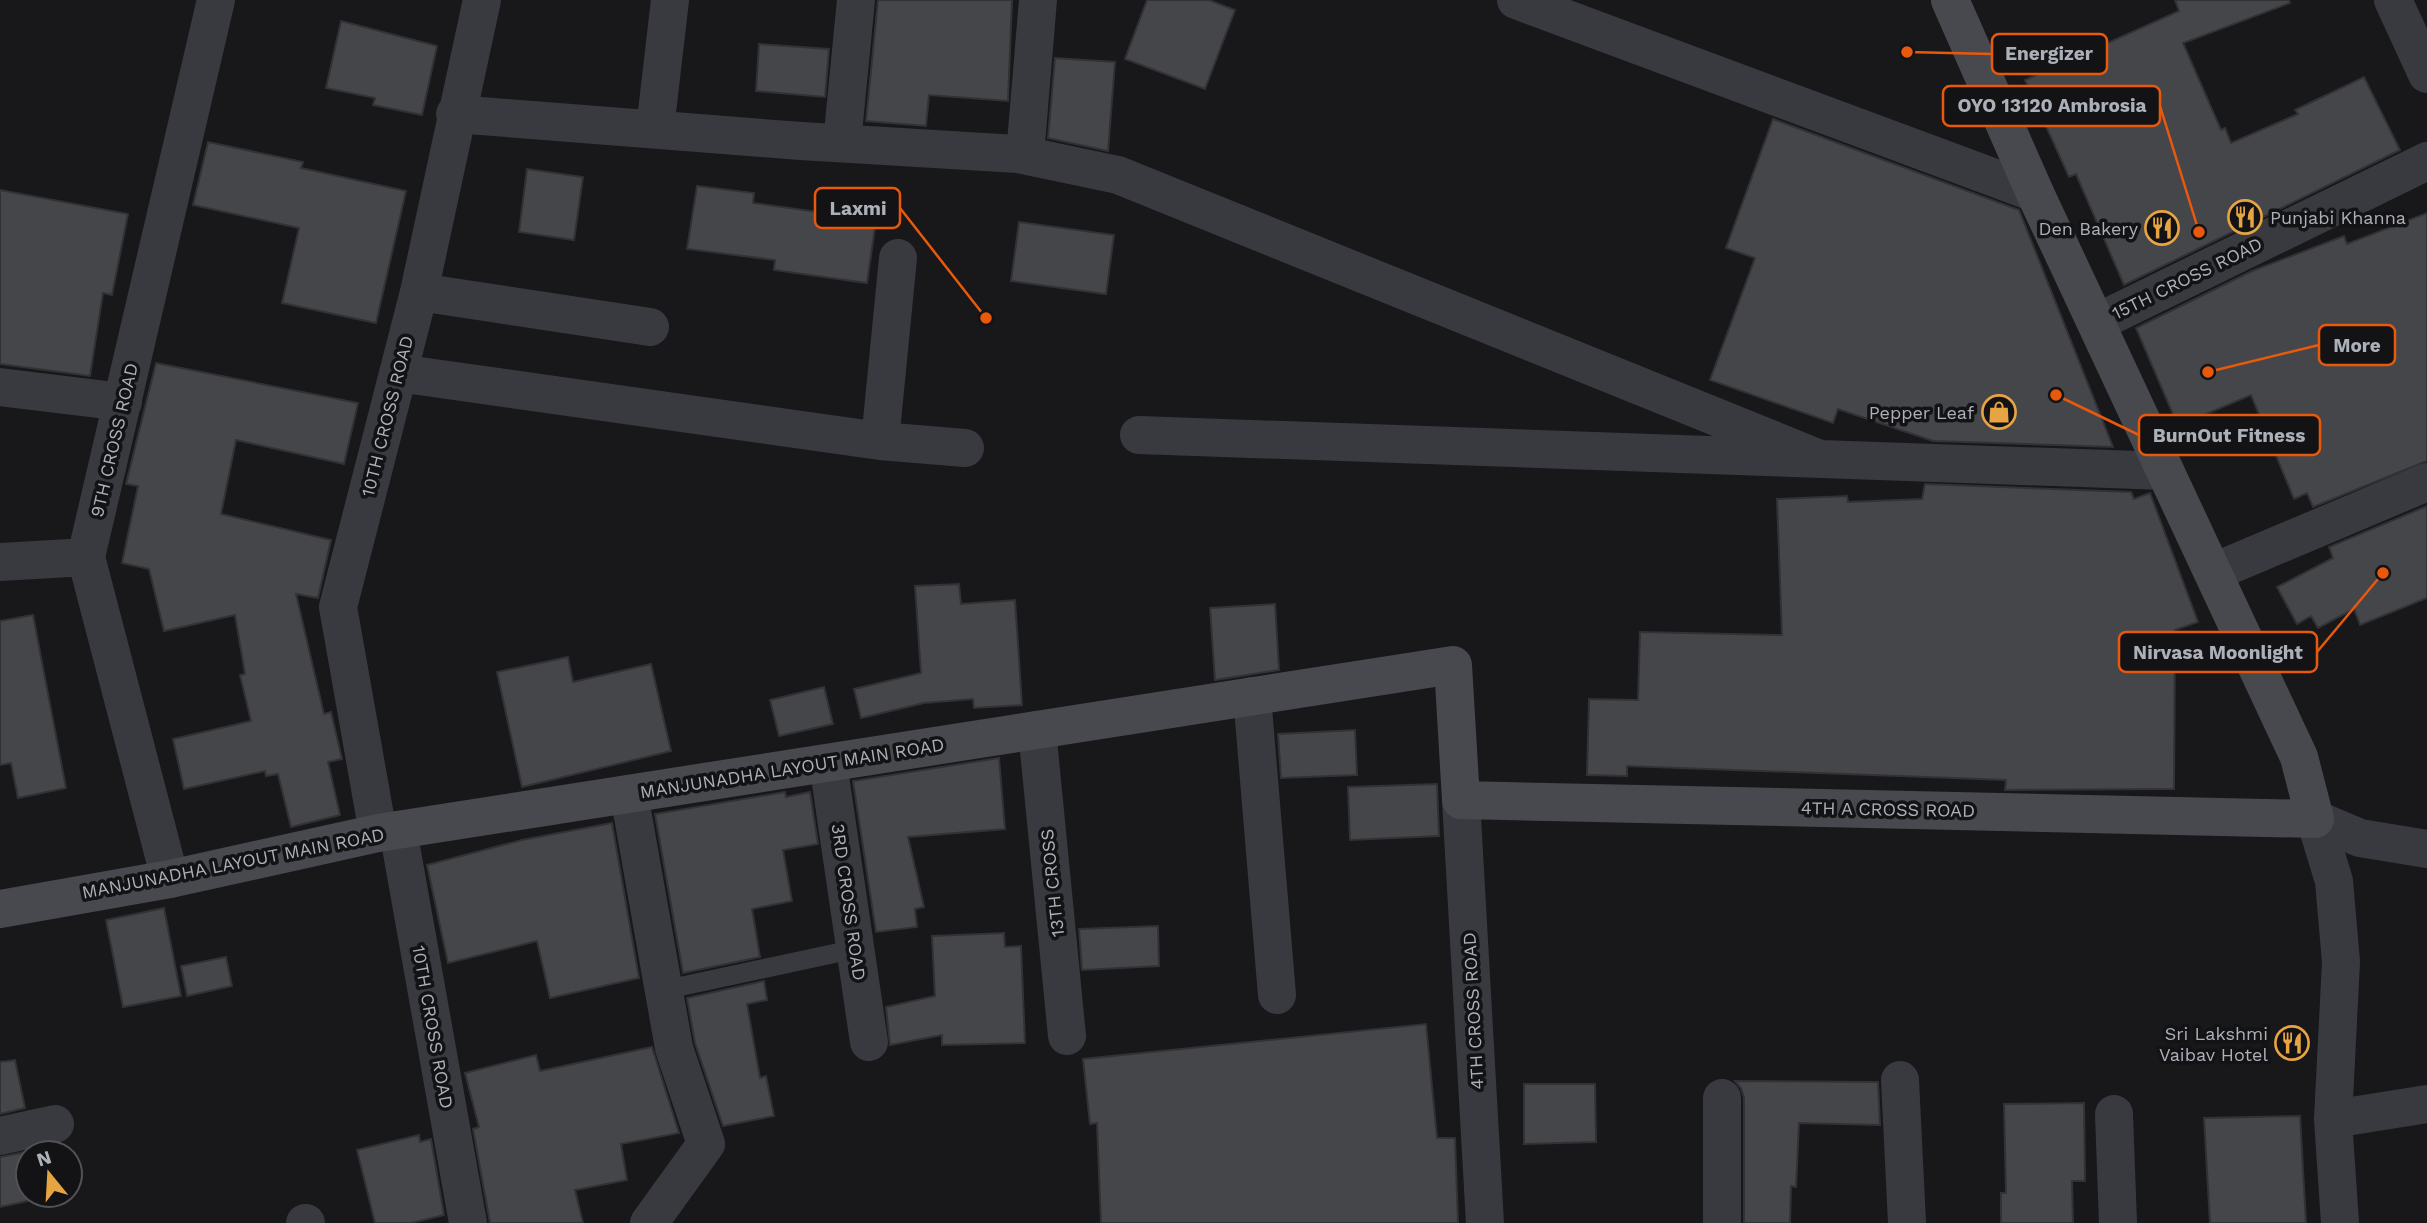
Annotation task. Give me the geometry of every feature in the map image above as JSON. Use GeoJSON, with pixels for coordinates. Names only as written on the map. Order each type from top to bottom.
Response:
{"type":"FeatureCollection","features":[{"type":"Feature","properties":{"kind":"street","name":"9TH CROSS ROAD"},"geometry":{"type":"LineString","coordinates":[[170,879],[86,557],[216,0]]}},
{"type":"Feature","properties":{"kind":"street","name":"10TH CROSS ROAD"},"geometry":{"type":"LineString","coordinates":[[468,1223],[388,832],[338,607],[419,292],[455,114],[482,0]]}},
{"type":"Feature","properties":{"kind":"street"},"geometry":{"type":"LineString","coordinates":[[655,129],[670,0]]}},
{"type":"Feature","properties":{"kind":"street"},"geometry":{"type":"LineString","coordinates":[[842,143],[856,0]]}},
{"type":"Feature","properties":{"kind":"street"},"geometry":{"type":"LineString","coordinates":[[1025,155],[1038,0]]}},
{"type":"Feature","properties":{"kind":"street"},"geometry":{"type":"LineString","coordinates":[[1516,0],[2035,192]]}},
{"type":"Feature","properties":{"kind":"street"},"geometry":{"type":"LineString","coordinates":[[1950,0],[2035,192],[2299,757],[2334,881],[2342,962],[2333,1119],[2340,1223]]}},
{"type":"Feature","properties":{"kind":"street"},"geometry":{"type":"LineString","coordinates":[[2393,0],[2427,74]]}},
{"type":"Feature","properties":{"kind":"street"},"geometry":{"type":"LineString","coordinates":[[455,114],[1025,155],[1118,175],[1815,457]]}},
{"type":"Feature","properties":{"kind":"street","name":"15TH CROSS ROAD"},"geometry":{"type":"LineString","coordinates":[[2098,322],[2427,160]]}},
{"type":"Feature","properties":{"kind":"street"},"geometry":{"type":"LineString","coordinates":[[880,441],[898,258]]}},
{"type":"Feature","properties":{"kind":"street"},"geometry":{"type":"LineString","coordinates":[[419,292],[650,327]]}},
{"type":"Feature","properties":{"kind":"street"},"geometry":{"type":"LineString","coordinates":[[398,373],[880,441],[965,448]]}},
{"type":"Feature","properties":{"kind":"street"},"geometry":{"type":"LineString","coordinates":[[0,387],[123,402]]}},
{"type":"Feature","properties":{"kind":"street"},"geometry":{"type":"LineString","coordinates":[[1139,435],[2165,471]]}},
{"type":"Feature","properties":{"kind":"street"},"geometry":{"type":"LineString","coordinates":[[2214,572],[2427,482]]}},
{"type":"Feature","properties":{"kind":"street"},"geometry":{"type":"LineString","coordinates":[[0,562],[86,557]]}},
{"type":"Feature","properties":{"kind":"street","name":"MANJUNADHA LAYOUT MAIN ROAD"},"geometry":{"type":"LineString","coordinates":[[0,909],[170,879],[388,832],[1453,665],[1461,800]]}},
{"type":"Feature","properties":{"kind":"street"},"geometry":{"type":"LineString","coordinates":[[1252,696],[1277,995]]}},
{"type":"Feature","properties":{"kind":"street","name":"13TH CROSS"},"geometry":{"type":"LineString","coordinates":[[1037,730],[1067,1036]]}},
{"type":"Feature","properties":{"kind":"street","name":"3RD CROSS ROAD"},"geometry":{"type":"LineString","coordinates":[[828,763],[869,1042]]}},
{"type":"Feature","properties":{"kind":"street"},"geometry":{"type":"LineString","coordinates":[[629,794],[674,1048],[706,1144],[649,1223]]}},
{"type":"Feature","properties":{"kind":"street","name":"4TH A CROSS ROAD"},"geometry":{"type":"LineString","coordinates":[[1461,800],[2315,819]]}},
{"type":"Feature","properties":{"kind":"street","name":"4TH CROSS ROAD"},"geometry":{"type":"LineString","coordinates":[[1461,800],[1485,1223]]}},
{"type":"Feature","properties":{"kind":"street"},"geometry":{"type":"LineString","coordinates":[[2315,819],[2360,838],[2427,849]]}},
{"type":"Feature","properties":{"kind":"street"},"geometry":{"type":"LineString","coordinates":[[1900,1080],[1907,1223]]}},
{"type":"Feature","properties":{"kind":"street"},"geometry":{"type":"LineString","coordinates":[[1722,1098],[1722,1223]]}},
{"type":"Feature","properties":{"kind":"street"},"geometry":{"type":"LineString","coordinates":[[2333,1119],[2427,1104]]}},
{"type":"Feature","properties":{"kind":"street"},"geometry":{"type":"LineString","coordinates":[[2114,1114],[2118,1223]]}},
{"type":"Feature","properties":{"kind":"street"},"geometry":{"type":"LineString","coordinates":[[0,1136],[55,1124]]}},
{"type":"Feature","properties":{"kind":"lane"},"geometry":{"type":"LineString","coordinates":[[664,989],[855,949]]}},
{"type":"Feature","properties":{"kind":"building"},"geometry":{"type":"Polygon","coordinates":[[[878,0],[1012,0],[1008,101],[929,95],[926,126],[866,121],[878,0]]]}},
{"type":"Feature","properties":{"kind":"building"},"geometry":{"type":"Polygon","coordinates":[[[1147,0],[1209,0],[1235,10],[1205,89],[1125,59],[1147,0]]]}},
{"type":"Feature","properties":{"kind":"building"},"geometry":{"type":"Polygon","coordinates":[[[2175,0],[2289,0],[2290,3],[2183,43],[2221,130],[2225,128],[2231,143],[2298,114],[2295,110],[2364,77],[2400,150],[2124,285],[2076,174],[2069,177],[2025,80],[2179,11],[2175,0]]]}},
{"type":"Feature","properties":{"kind":"building"},"geometry":{"type":"Polygon","coordinates":[[[341,21],[437,46],[422,115],[373,105],[375,98],[326,88],[341,21]]]}},
{"type":"Feature","properties":{"kind":"building"},"geometry":{"type":"Polygon","coordinates":[[[759,44],[829,49],[825,97],[756,91],[759,44]]]}},
{"type":"Feature","properties":{"kind":"building"},"geometry":{"type":"Polygon","coordinates":[[[1055,58],[1115,62],[1108,151],[1048,138],[1055,58]]]}},
{"type":"Feature","properties":{"kind":"building"},"geometry":{"type":"Polygon","coordinates":[[[1773,119],[2019,210],[2113,447],[1933,441],[1838,409],[1833,423],[1710,380],[1755,258],[1726,248],[1773,119]]]}},
{"type":"Feature","properties":{"kind":"building"},"geometry":{"type":"Polygon","coordinates":[[[208,142],[303,162],[301,168],[406,191],[376,323],[282,303],[299,228],[193,205],[208,142]]]}},
{"type":"Feature","properties":{"kind":"building"},"geometry":{"type":"Polygon","coordinates":[[[527,169],[583,177],[574,240],[519,232],[527,169]]]}},
{"type":"Feature","properties":{"kind":"building"},"geometry":{"type":"Polygon","coordinates":[[[697,186],[754,193],[753,203],[876,220],[867,283],[774,270],[775,260],[687,249],[697,186]]]}},
{"type":"Feature","properties":{"kind":"building"},"geometry":{"type":"Polygon","coordinates":[[[0,190],[128,214],[112,295],[103,293],[90,376],[0,364],[0,190]]]}},
{"type":"Feature","properties":{"kind":"building"},"geometry":{"type":"Polygon","coordinates":[[[2427,213],[2427,461],[2313,507],[2307,493],[2294,499],[2251,395],[2178,426],[2136,328],[2252,271],[2344,236],[2347,244],[2427,213]]]}},
{"type":"Feature","properties":{"kind":"building"},"geometry":{"type":"Polygon","coordinates":[[[1019,222],[1114,235],[1106,294],[1011,281],[1019,222]]]}},
{"type":"Feature","properties":{"kind":"building"},"geometry":{"type":"Polygon","coordinates":[[[156,363],[358,403],[344,464],[236,440],[221,514],[331,540],[318,598],[296,594],[324,714],[331,712],[342,759],[328,762],[340,815],[291,827],[278,774],[266,776],[265,771],[184,789],[173,739],[251,721],[240,675],[245,674],[235,615],[164,631],[149,569],[122,563],[138,486],[126,484],[156,363]]]}},
{"type":"Feature","properties":{"kind":"building"},"geometry":{"type":"Polygon","coordinates":[[[1925,484],[2131,492],[2134,499],[2150,493],[2198,622],[2175,630],[2174,789],[2005,790],[2006,780],[1627,766],[1627,776],[1587,775],[1589,699],[1638,700],[1640,632],[1782,635],[1777,499],[1847,496],[1848,502],[1922,499],[1925,484]]]}},
{"type":"Feature","properties":{"kind":"building"},"geometry":{"type":"Polygon","coordinates":[[[2427,506],[2427,598],[2360,625],[2354,609],[2318,628],[2311,616],[2297,624],[2277,587],[2333,558],[2329,547],[2427,506]]]}},
{"type":"Feature","properties":{"kind":"building"},"geometry":{"type":"Polygon","coordinates":[[[959,584],[961,604],[1015,600],[1022,705],[974,708],[973,699],[924,703],[861,718],[854,689],[921,673],[915,586],[959,584]]]}},
{"type":"Feature","properties":{"kind":"building"},"geometry":{"type":"Polygon","coordinates":[[[1275,604],[1279,670],[1215,680],[1210,608],[1275,604]]]}},
{"type":"Feature","properties":{"kind":"building"},"geometry":{"type":"Polygon","coordinates":[[[33,615],[66,788],[18,798],[11,763],[0,765],[0,621],[33,615]]]}},
{"type":"Feature","properties":{"kind":"building"},"geometry":{"type":"Polygon","coordinates":[[[568,657],[573,682],[651,664],[671,751],[522,787],[497,672],[568,657]]]}},
{"type":"Feature","properties":{"kind":"building"},"geometry":{"type":"Polygon","coordinates":[[[824,687],[833,724],[779,736],[770,700],[824,687]]]}},
{"type":"Feature","properties":{"kind":"building"},"geometry":{"type":"Polygon","coordinates":[[[1355,730],[1357,775],[1281,778],[1278,734],[1355,730]]]}},
{"type":"Feature","properties":{"kind":"building"},"geometry":{"type":"Polygon","coordinates":[[[999,758],[1005,829],[908,837],[924,907],[915,909],[917,927],[876,932],[853,781],[999,758]]]}},
{"type":"Feature","properties":{"kind":"building"},"geometry":{"type":"Polygon","coordinates":[[[1437,784],[1439,836],[1350,840],[1348,787],[1437,784]]]}},
{"type":"Feature","properties":{"kind":"building"},"geometry":{"type":"Polygon","coordinates":[[[785,792],[786,797],[810,792],[818,844],[783,850],[792,901],[752,909],[760,957],[683,973],[655,814],[785,792]]]}},
{"type":"Feature","properties":{"kind":"building"},"geometry":{"type":"Polygon","coordinates":[[[612,823],[639,978],[550,998],[537,941],[448,963],[427,865],[522,840],[612,823]]]}},
{"type":"Feature","properties":{"kind":"building"},"geometry":{"type":"Polygon","coordinates":[[[164,908],[181,996],[123,1007],[106,920],[164,908]]]}},
{"type":"Feature","properties":{"kind":"building"},"geometry":{"type":"Polygon","coordinates":[[[1158,926],[1159,966],[1082,970],[1079,929],[1158,926]]]}},
{"type":"Feature","properties":{"kind":"building"},"geometry":{"type":"Polygon","coordinates":[[[1004,933],[1005,947],[1021,946],[1025,1043],[942,1045],[942,1035],[890,1045],[886,1007],[935,996],[932,936],[1004,933]]]}},
{"type":"Feature","properties":{"kind":"building"},"geometry":{"type":"Polygon","coordinates":[[[226,957],[232,986],[187,996],[181,966],[226,957]]]}},
{"type":"Feature","properties":{"kind":"building"},"geometry":{"type":"Polygon","coordinates":[[[764,981],[767,1000],[747,1004],[760,1078],[766,1076],[774,1116],[723,1126],[695,1043],[687,998],[764,981]]]}},
{"type":"Feature","properties":{"kind":"building"},"geometry":{"type":"Polygon","coordinates":[[[1426,1024],[1437,1138],[1455,1138],[1458,1223],[1101,1223],[1097,1123],[1090,1124],[1083,1059],[1426,1024]]]}},
{"type":"Feature","properties":{"kind":"building"},"geometry":{"type":"Polygon","coordinates":[[[652,1047],[679,1133],[621,1144],[627,1180],[575,1190],[583,1223],[490,1223],[473,1129],[479,1127],[465,1073],[536,1055],[540,1071],[652,1047]]]}},
{"type":"Feature","properties":{"kind":"building"},"geometry":{"type":"Polygon","coordinates":[[[15,1060],[25,1108],[0,1114],[0,1062],[15,1060]]]}},
{"type":"Feature","properties":{"kind":"building"},"geometry":{"type":"Polygon","coordinates":[[[1735,1081],[1878,1082],[1880,1125],[1799,1123],[1796,1187],[1791,1186],[1790,1223],[1744,1223],[1744,1098],[1735,1081]]]}},
{"type":"Feature","properties":{"kind":"building"},"geometry":{"type":"Polygon","coordinates":[[[1524,1084],[1595,1084],[1596,1142],[1524,1144],[1524,1084]]]}},
{"type":"Feature","properties":{"kind":"building"},"geometry":{"type":"Polygon","coordinates":[[[2084,1103],[2085,1181],[2072,1181],[2073,1223],[2001,1223],[2001,1193],[2006,1193],[2004,1104],[2084,1103]]]}},
{"type":"Feature","properties":{"kind":"building"},"geometry":{"type":"Polygon","coordinates":[[[2300,1116],[2306,1223],[2210,1223],[2204,1118],[2300,1116]]]}},
{"type":"Feature","properties":{"kind":"building"},"geometry":{"type":"Polygon","coordinates":[[[419,1135],[420,1142],[431,1139],[444,1215],[411,1223],[375,1223],[357,1150],[419,1135]]]}},
{"type":"Feature","properties":{"kind":"building"},"geometry":{"type":"Polygon","coordinates":[[[14,1154],[14,1204],[0,1207],[0,1157],[14,1154]]]}},
{"type":"Feature","properties":{"kind":"place","name":"Energizer"},"geometry":{"type":"Point","coordinates":[1907,52]}},
{"type":"Feature","properties":{"kind":"place","name":"Punjabi Khanna"},"geometry":{"type":"Point","coordinates":[2245,217]}},
{"type":"Feature","properties":{"kind":"place","name":"Den Bakery"},"geometry":{"type":"Point","coordinates":[2162,228]}},
{"type":"Feature","properties":{"kind":"place","name":"OYO 13120 Ambrosia"},"geometry":{"type":"Point","coordinates":[2199,232]}},
{"type":"Feature","properties":{"kind":"place","name":"Laxmi"},"geometry":{"type":"Point","coordinates":[986,318]}},
{"type":"Feature","properties":{"kind":"place","name":"More"},"geometry":{"type":"Point","coordinates":[2208,372]}},
{"type":"Feature","properties":{"kind":"place","name":"BurnOut Fitness"},"geometry":{"type":"Point","coordinates":[2056,395]}},
{"type":"Feature","properties":{"kind":"place","name":"Pepper Leaf"},"geometry":{"type":"Point","coordinates":[1999,412]}},
{"type":"Feature","properties":{"kind":"place","name":"Nirvasa Moonlight"},"geometry":{"type":"Point","coordinates":[2383,573]}},
{"type":"Feature","properties":{"kind":"place","name":"Sri Lakshmi Vaibav Hotel"},"geometry":{"type":"Point","coordinates":[2292,1043]}}]}
